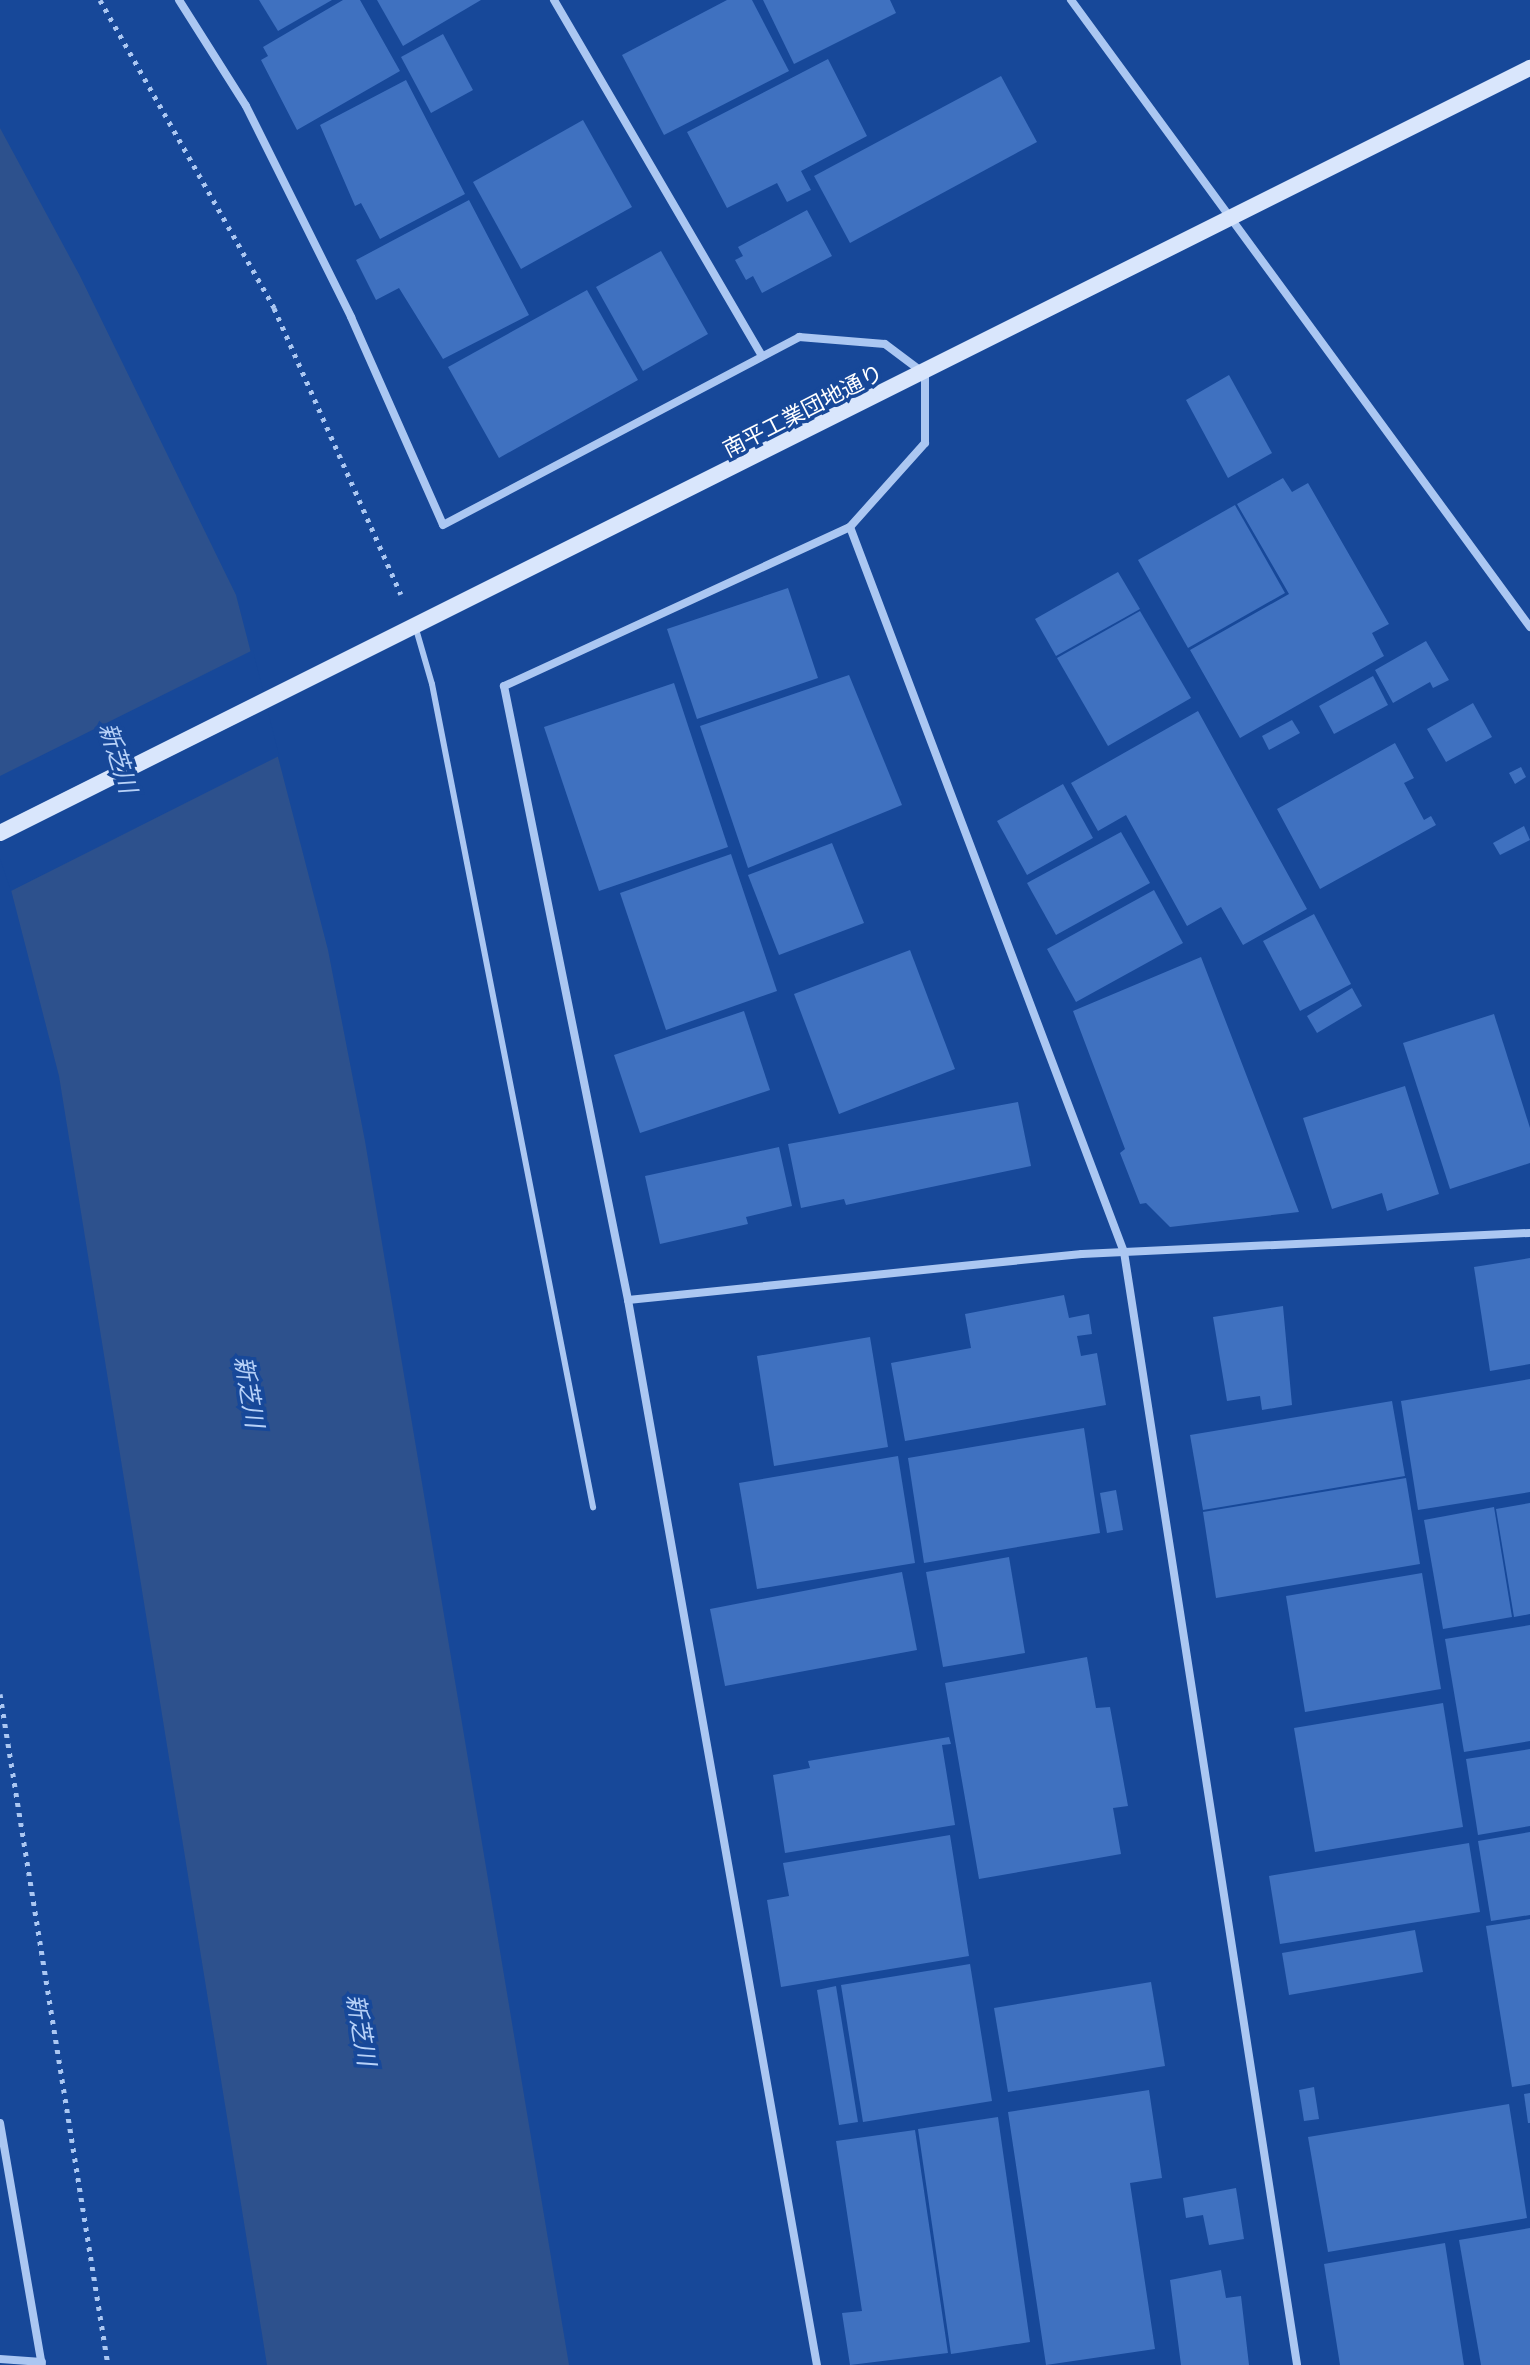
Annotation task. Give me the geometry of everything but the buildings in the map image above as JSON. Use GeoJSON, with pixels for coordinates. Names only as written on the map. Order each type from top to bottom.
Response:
{"type":"FeatureCollection","features":[{"type":"Feature","properties":{"kind":"street"},"geometry":{"type":"LineString","coordinates":[[179,0],[260,134],[351,317],[443,525],[799,337],[885,344],[925,374],[925,443],[850,527],[504,686],[628,1300],[817,2365]]}},
{"type":"Feature","properties":{"kind":"street"},"geometry":{"type":"LineString","coordinates":[[554,0],[762,356]]}},
{"type":"Feature","properties":{"kind":"street"},"geometry":{"type":"LineString","coordinates":[[1071,0],[1530,627]]}},
{"type":"Feature","properties":{"kind":"street","name":"南平工業団地通り"},"geometry":{"type":"LineString","coordinates":[[0,833],[416,629],[1530,68]]}},
{"type":"Feature","properties":{"kind":"street"},"geometry":{"type":"LineString","coordinates":[[850,527],[1124,1252],[1297,2365]]}},
{"type":"Feature","properties":{"kind":"street"},"geometry":{"type":"LineString","coordinates":[[628,1300],[1124,1252],[1530,1233]]}},
{"type":"Feature","properties":{"kind":"street"},"geometry":{"type":"LineString","coordinates":[[0,2123],[42,2364],[0,2359]]}},
{"type":"Feature","properties":{"kind":"lane"},"geometry":{"type":"LineString","coordinates":[[416,629],[432,684],[593,1507]]}},
{"type":"Feature","properties":{"kind":"path"},"geometry":{"type":"LineString","coordinates":[[100,0],[274,308],[416,629]]}},
{"type":"Feature","properties":{"kind":"path"},"geometry":{"type":"LineString","coordinates":[[0,1694],[108,2365]]}},
{"type":"Feature","properties":{"kind":"water","name":"新芝川"},"geometry":{"type":"Polygon","coordinates":[[[0,128],[80,276],[236,595],[328,950],[365,1141],[569,2365],[267,2365],[59,1076],[0,847],[0,128]]]}},
{"type":"Feature","properties":{"kind":"pier"},"geometry":{"type":"Polygon","coordinates":[[[253,650],[279,756],[11,891],[0,859],[0,776],[253,650]]]}}]}
